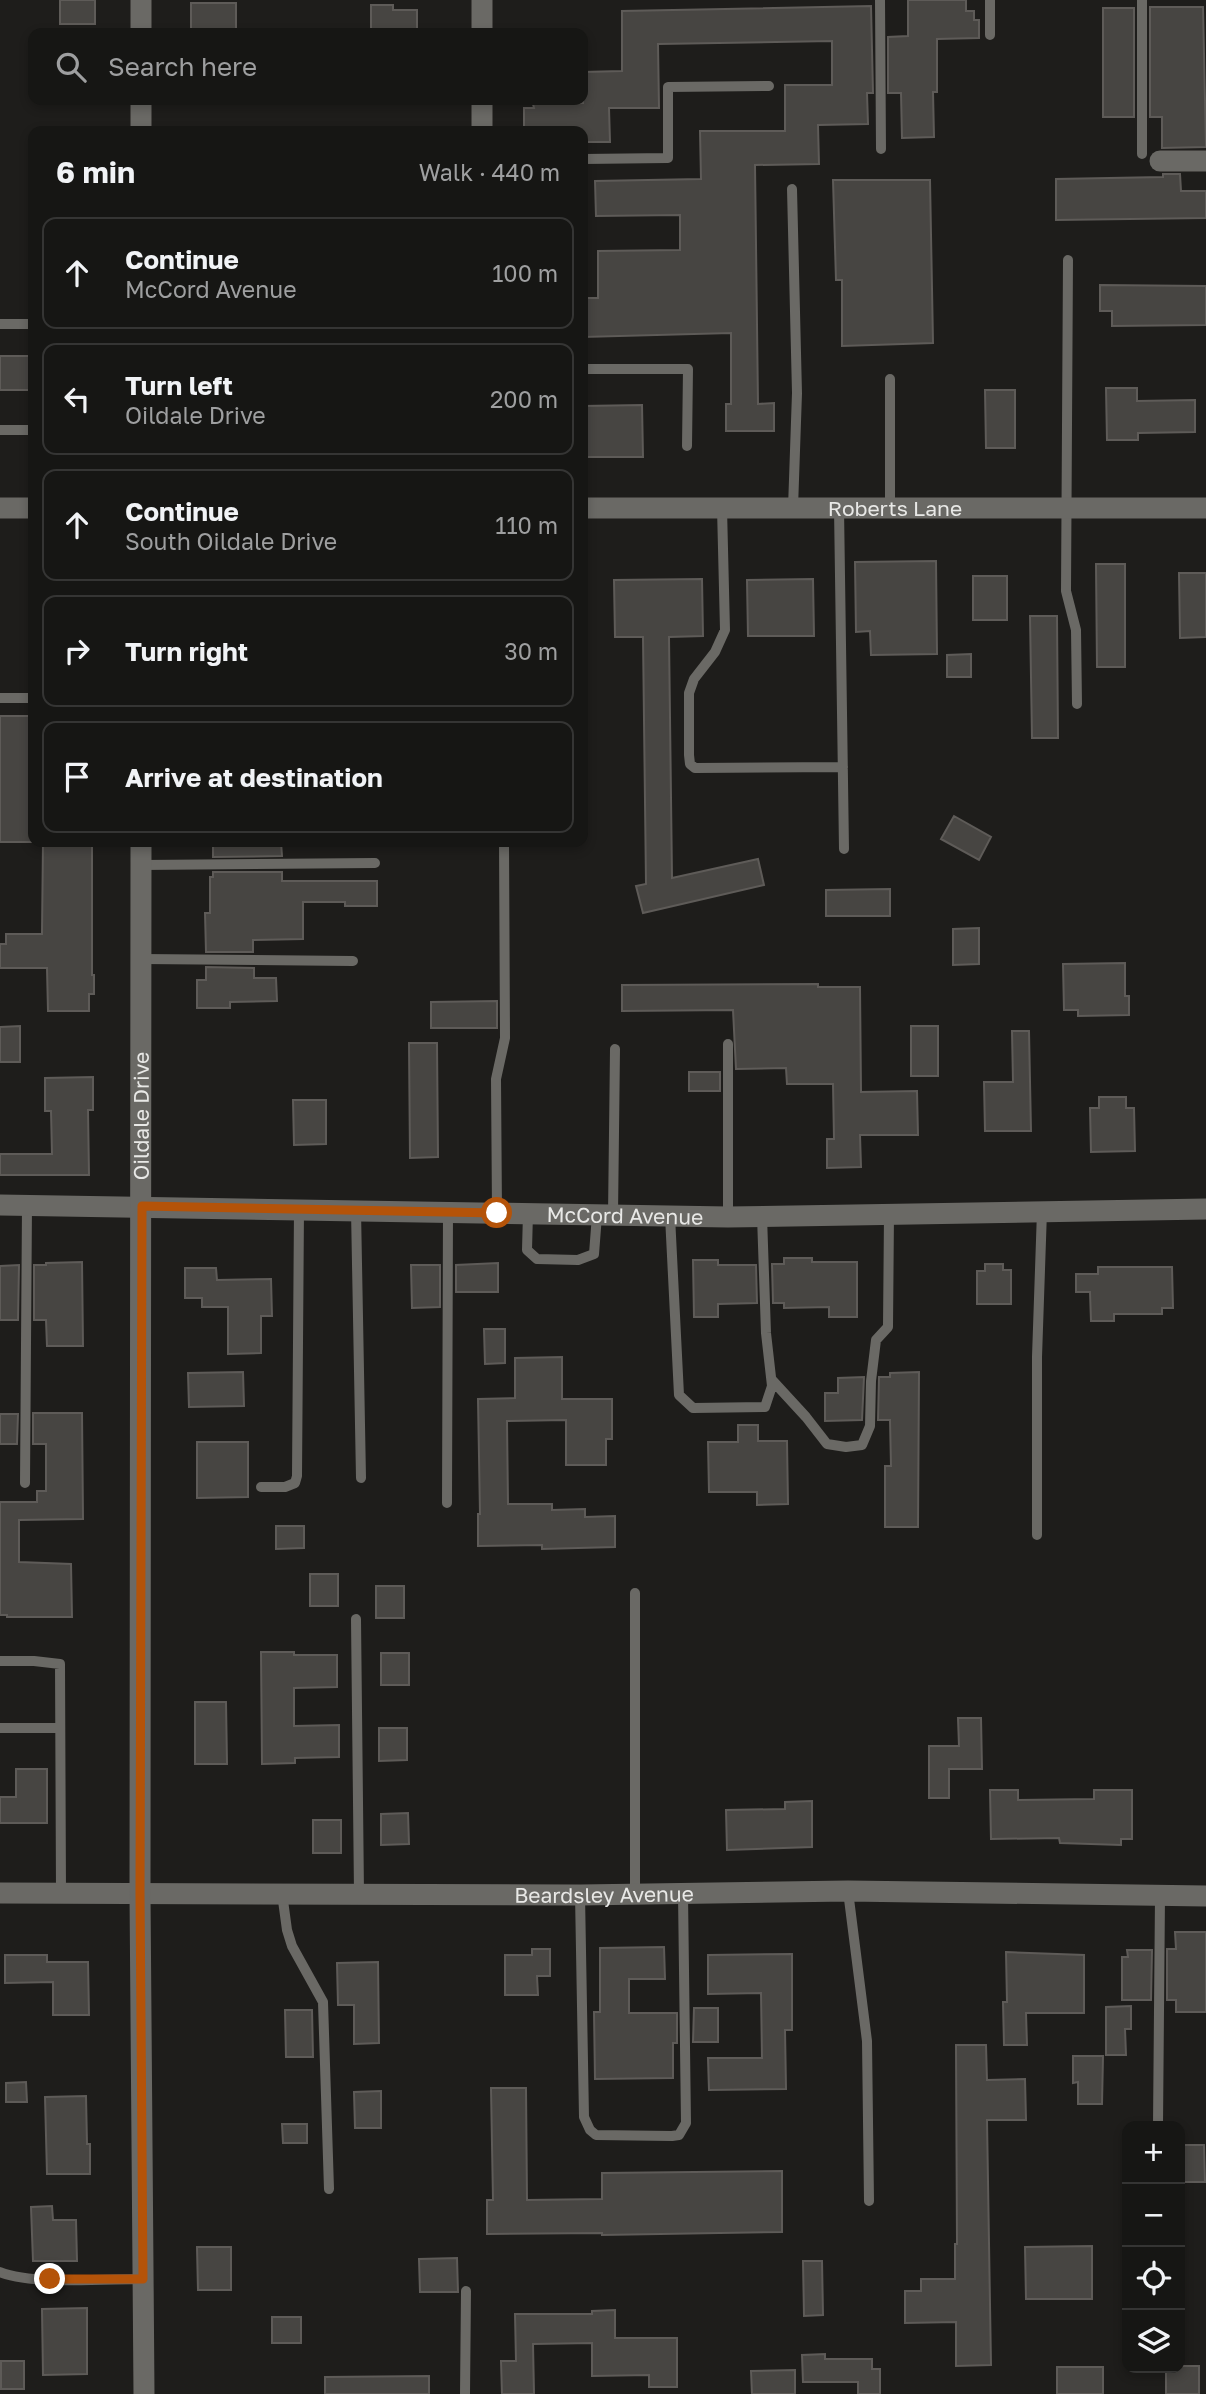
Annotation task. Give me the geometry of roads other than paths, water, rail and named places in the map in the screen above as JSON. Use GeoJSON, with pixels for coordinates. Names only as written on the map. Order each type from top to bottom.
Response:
{"type":"FeatureCollection","features":[{"type":"Feature","properties":{"kind":"street"},"geometry":{"type":"LineString","coordinates":[[141,0],[141,28]]}},
{"type":"Feature","properties":{"kind":"street"},"geometry":{"type":"LineString","coordinates":[[482,0],[482,28]]}},
{"type":"Feature","properties":{"kind":"street"},"geometry":{"type":"LineString","coordinates":[[141,105],[141,126]]}},
{"type":"Feature","properties":{"kind":"street"},"geometry":{"type":"LineString","coordinates":[[482,105],[482,126]]}},
{"type":"Feature","properties":{"kind":"street"},"geometry":{"type":"LineString","coordinates":[[1151,157],[1206,161]]}},
{"type":"Feature","properties":{"kind":"street"},"geometry":{"type":"LineString","coordinates":[[0,509],[28,508]]}},
{"type":"Feature","properties":{"kind":"street","name":"Roberts Lane"},"geometry":{"type":"LineString","coordinates":[[588,508],[1206,508]]}},
{"type":"Feature","properties":{"kind":"street","name":"Oildale Drive"},"geometry":{"type":"LineString","coordinates":[[141,847],[140,1893],[144,2394]]}},
{"type":"Feature","properties":{"kind":"street","name":"McCord Avenue"},"geometry":{"type":"LineString","coordinates":[[0,1205],[728,1217],[1206,1209]]}},
{"type":"Feature","properties":{"kind":"street","name":"Beardsley Avenue"},"geometry":{"type":"LineString","coordinates":[[0,1893],[580,1895],[848,1891],[1206,1896]]}},
{"type":"Feature","properties":{"kind":"lane"},"geometry":{"type":"LineString","coordinates":[[880,0],[881,149]]}},
{"type":"Feature","properties":{"kind":"lane"},"geometry":{"type":"LineString","coordinates":[[990,0],[990,35]]}},
{"type":"Feature","properties":{"kind":"lane"},"geometry":{"type":"LineString","coordinates":[[1142,0],[1151,157]]}},
{"type":"Feature","properties":{"kind":"lane"},"geometry":{"type":"LineString","coordinates":[[588,159],[668,158],[668,87],[769,86]]}},
{"type":"Feature","properties":{"kind":"lane"},"geometry":{"type":"LineString","coordinates":[[792,189],[797,393],[793,508]]}},
{"type":"Feature","properties":{"kind":"lane"},"geometry":{"type":"LineString","coordinates":[[1069,260],[1069,508],[1066,591],[1076,630],[1077,704]]}},
{"type":"Feature","properties":{"kind":"lane"},"geometry":{"type":"LineString","coordinates":[[0,324],[28,324]]}},
{"type":"Feature","properties":{"kind":"lane"},"geometry":{"type":"LineString","coordinates":[[588,369],[688,369],[687,446]]}},
{"type":"Feature","properties":{"kind":"lane"},"geometry":{"type":"LineString","coordinates":[[890,379],[890,508]]}},
{"type":"Feature","properties":{"kind":"lane"},"geometry":{"type":"LineString","coordinates":[[0,430],[28,430]]}},
{"type":"Feature","properties":{"kind":"lane"},"geometry":{"type":"LineString","coordinates":[[722,508],[725,631],[715,652],[694,679],[689,692],[690,764],[695,768],[843,767]]}},
{"type":"Feature","properties":{"kind":"lane"},"geometry":{"type":"LineString","coordinates":[[839,508],[844,849]]}},
{"type":"Feature","properties":{"kind":"lane"},"geometry":{"type":"LineString","coordinates":[[0,698],[28,698]]}},
{"type":"Feature","properties":{"kind":"lane"},"geometry":{"type":"LineString","coordinates":[[497,1213],[496,1079],[505,1038],[504,847]]}},
{"type":"Feature","properties":{"kind":"lane"},"geometry":{"type":"LineString","coordinates":[[141,864],[375,863]]}},
{"type":"Feature","properties":{"kind":"lane"},"geometry":{"type":"LineString","coordinates":[[142,959],[353,961]]}},
{"type":"Feature","properties":{"kind":"lane"},"geometry":{"type":"LineString","coordinates":[[728,1044],[728,1217]]}},
{"type":"Feature","properties":{"kind":"lane"},"geometry":{"type":"LineString","coordinates":[[528,1213],[527,1250],[537,1259],[578,1260],[594,1254],[605,1215],[615,1049]]}},
{"type":"Feature","properties":{"kind":"lane"},"geometry":{"type":"LineString","coordinates":[[25,1483],[27,1205]]}},
{"type":"Feature","properties":{"kind":"lane"},"geometry":{"type":"LineString","coordinates":[[261,1487],[285,1487],[295,1483],[297,1476],[299,1209]]}},
{"type":"Feature","properties":{"kind":"lane"},"geometry":{"type":"LineString","coordinates":[[356,1210],[361,1478]]}},
{"type":"Feature","properties":{"kind":"lane"},"geometry":{"type":"LineString","coordinates":[[1037,1535],[1037,1357],[1042,1211]]}},
{"type":"Feature","properties":{"kind":"lane"},"geometry":{"type":"LineString","coordinates":[[447,1212],[447,1503]]}},
{"type":"Feature","properties":{"kind":"lane"},"geometry":{"type":"LineString","coordinates":[[772,1380],[827,1444],[846,1447],[862,1445],[870,1426],[871,1381],[876,1340],[888,1327],[890,1214]]}},
{"type":"Feature","properties":{"kind":"lane"},"geometry":{"type":"LineString","coordinates":[[670,1216],[679,1395],[692,1408],[756,1408],[765,1406],[772,1386],[766,1333],[762,1216]]}},
{"type":"Feature","properties":{"kind":"lane"},"geometry":{"type":"LineString","coordinates":[[635,1593],[635,1894]]}},
{"type":"Feature","properties":{"kind":"lane"},"geometry":{"type":"LineString","coordinates":[[356,1619],[359,1893]]}},
{"type":"Feature","properties":{"kind":"lane"},"geometry":{"type":"LineString","coordinates":[[0,1661],[60,1664],[61,1893]]}},
{"type":"Feature","properties":{"kind":"lane"},"geometry":{"type":"LineString","coordinates":[[0,1728],[60,1728]]}},
{"type":"Feature","properties":{"kind":"lane"},"geometry":{"type":"LineString","coordinates":[[848,1891],[867,2041],[869,2201]]}},
{"type":"Feature","properties":{"kind":"lane"},"geometry":{"type":"LineString","coordinates":[[282,1893],[292,1946],[323,2002],[329,2189]]}},
{"type":"Feature","properties":{"kind":"lane"},"geometry":{"type":"LineString","coordinates":[[580,1895],[582,2106],[587,2125],[596,2135],[672,2136],[679,2135],[686,2123],[683,1894]]}},
{"type":"Feature","properties":{"kind":"lane"},"geometry":{"type":"LineString","coordinates":[[1158,2121],[1160,1896]]}},
{"type":"Feature","properties":{"kind":"lane"},"geometry":{"type":"LineString","coordinates":[[0,2272],[16,2277],[50,2279],[143,2279]]}},
{"type":"Feature","properties":{"kind":"lane"},"geometry":{"type":"LineString","coordinates":[[465,2394],[466,2291]]}}]}
